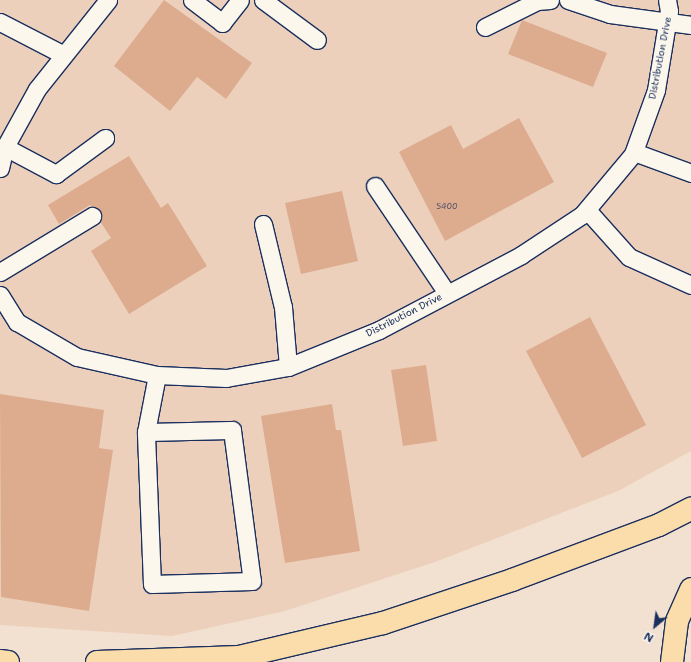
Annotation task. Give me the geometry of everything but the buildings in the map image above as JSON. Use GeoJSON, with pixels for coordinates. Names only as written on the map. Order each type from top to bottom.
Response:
{"type":"FeatureCollection","features":[{"type":"Feature","properties":{"kind":"highway"},"geometry":{"type":"LineString","coordinates":[[97,662],[239,657],[383,623],[520,577],[659,525],[691,509]]}},
{"type":"Feature","properties":{"kind":"highway"},"geometry":{"type":"LineString","coordinates":[[672,662],[677,621],[691,589]]}},
{"type":"Feature","properties":{"kind":"highway"},"geometry":{"type":"LineString","coordinates":[[0,661],[8,662]]}},
{"type":"Feature","properties":{"kind":"street"},"geometry":{"type":"LineString","coordinates":[[0,168],[6,147],[37,89],[62,54],[108,0]]}},
{"type":"Feature","properties":{"kind":"street"},"geometry":{"type":"LineString","coordinates":[[192,0],[222,22],[240,0]]}},
{"type":"Feature","properties":{"kind":"street"},"geometry":{"type":"LineString","coordinates":[[263,0],[317,40]]}},
{"type":"Feature","properties":{"kind":"street"},"geometry":{"type":"LineString","coordinates":[[485,27],[537,1],[550,0]]}},
{"type":"Feature","properties":{"kind":"street"},"geometry":{"type":"LineString","coordinates":[[568,0],[610,14],[667,20],[691,25]]}},
{"type":"Feature","properties":{"kind":"street","name":"Distribution Drive"},"geometry":{"type":"LineString","coordinates":[[0,295],[8,323],[77,357],[157,375],[226,378],[288,367],[379,330],[521,255],[587,210],[634,152],[656,90],[667,20],[666,0]]}},
{"type":"Feature","properties":{"kind":"street"},"geometry":{"type":"LineString","coordinates":[[0,22],[62,54]]}},
{"type":"Feature","properties":{"kind":"street"},"geometry":{"type":"LineString","coordinates":[[6,147],[56,174],[105,138]]}},
{"type":"Feature","properties":{"kind":"street"},"geometry":{"type":"LineString","coordinates":[[634,152],[691,173]]}},
{"type":"Feature","properties":{"kind":"street"},"geometry":{"type":"LineString","coordinates":[[375,186],[447,293]]}},
{"type":"Feature","properties":{"kind":"street"},"geometry":{"type":"LineString","coordinates":[[587,210],[629,257],[691,285]]}},
{"type":"Feature","properties":{"kind":"street"},"geometry":{"type":"LineString","coordinates":[[0,272],[92,216]]}},
{"type":"Feature","properties":{"kind":"street"},"geometry":{"type":"LineString","coordinates":[[263,224],[284,307],[288,367]]}},
{"type":"Feature","properties":{"kind":"street"},"geometry":{"type":"LineString","coordinates":[[146,432],[232,430],[252,581],[152,584],[146,432],[157,375]]}},
{"type":"Feature","properties":{"kind":"shaded area"},"geometry":{"type":"Polygon","coordinates":[[[0,0],[691,0],[691,451],[618,491],[435,562],[285,611],[172,636],[0,625],[0,0]]]}}]}
